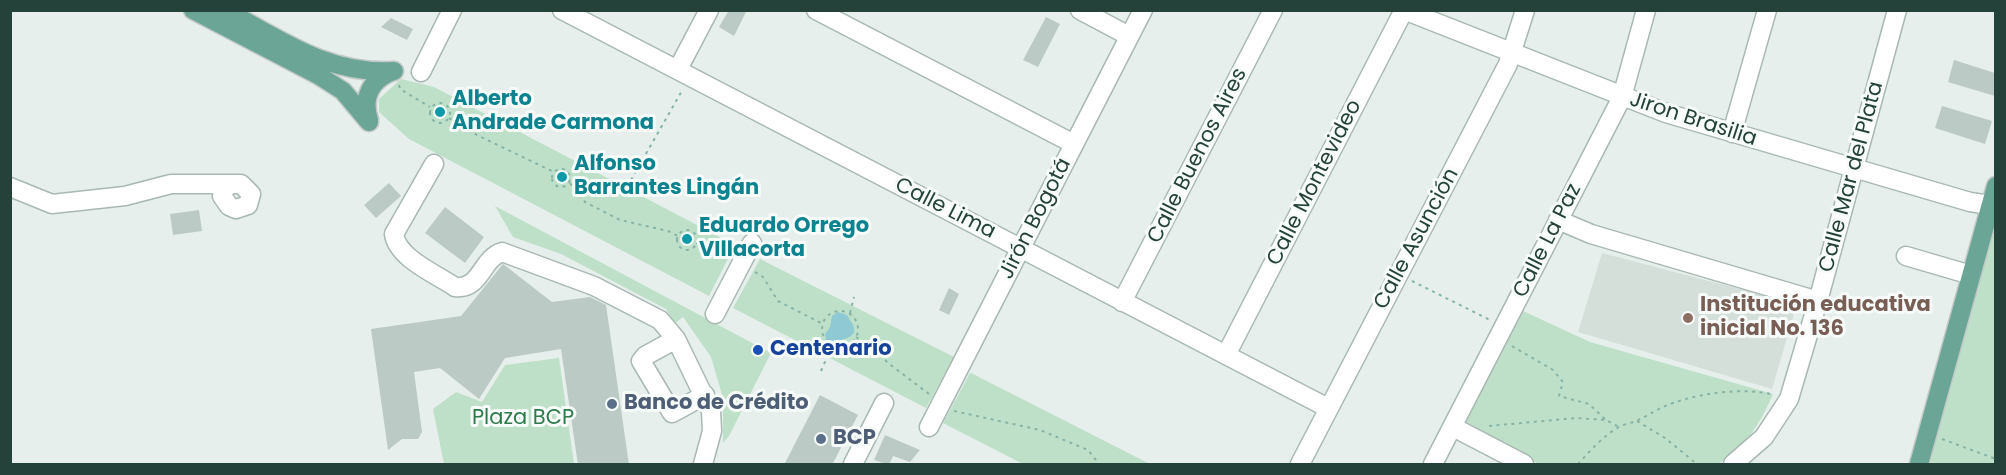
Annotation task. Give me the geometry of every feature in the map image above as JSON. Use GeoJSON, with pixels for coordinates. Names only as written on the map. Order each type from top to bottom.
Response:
{"type":"FeatureCollection","features":[{"type":"Feature","properties":{"kind":"main road"},"geometry":{"type":"LineString","coordinates":[[193,10],[330,83],[342,91],[369,122],[365,109],[366,96],[372,84],[382,75],[394,71]]}},
{"type":"Feature","properties":{"kind":"main road"},"geometry":{"type":"LineString","coordinates":[[231,12],[322,62],[365,71],[394,71]]}},
{"type":"Feature","properties":{"kind":"main road"},"geometry":{"type":"LineString","coordinates":[[1917,465],[1995,186]]}},
{"type":"Feature","properties":{"kind":"street"},"geometry":{"type":"LineString","coordinates":[[421,72],[452,10]]}},
{"type":"Feature","properties":{"kind":"street"},"geometry":{"type":"LineString","coordinates":[[678,69],[709,10]]}},
{"type":"Feature","properties":{"kind":"street"},"geometry":{"type":"LineString","coordinates":[[816,10],[1074,144]]}},
{"type":"Feature","properties":{"kind":"street"},"geometry":{"type":"LineString","coordinates":[[1080,10],[1129,36]]}},
{"type":"Feature","properties":{"kind":"street","name":"Jirón Bogotá"},"geometry":{"type":"LineString","coordinates":[[929,427],[1143,10]]}},
{"type":"Feature","properties":{"kind":"street","name":"Calle Buenos Aires"},"geometry":{"type":"LineString","coordinates":[[1122,302],[1273,10]]}},
{"type":"Feature","properties":{"kind":"street","name":"Jiron Brasilia"},"geometry":{"type":"LineString","coordinates":[[1404,10],[1622,97],[1732,133],[1970,202],[1990,205]]}},
{"type":"Feature","properties":{"kind":"street","name":"Calle Montevideo"},"geometry":{"type":"LineString","coordinates":[[1226,355],[1404,10]]}},
{"type":"Feature","properties":{"kind":"street","name":"Calle Asunción"},"geometry":{"type":"LineString","coordinates":[[1300,465],[1513,54],[1525,10]]}},
{"type":"Feature","properties":{"kind":"street","name":"Calle La Paz"},"geometry":{"type":"LineString","coordinates":[[1433,465],[1459,430],[1504,327],[1622,97],[1646,10]]}},
{"type":"Feature","properties":{"kind":"street"},"geometry":{"type":"LineString","coordinates":[[1732,133],[1767,10]]}},
{"type":"Feature","properties":{"kind":"street","name":"Calle Mar del Plata"},"geometry":{"type":"LineString","coordinates":[[1733,465],[1764,436],[1789,399],[1898,10]]}},
{"type":"Feature","properties":{"kind":"street","name":"Calle Lima"},"geometry":{"type":"LineString","coordinates":[[574,13],[1020,249],[1328,408]]}},
{"type":"Feature","properties":{"kind":"street"},"geometry":{"type":"LineString","coordinates":[[434,164],[394,234],[395,242],[405,255],[455,286],[464,288],[474,282],[493,255],[502,252],[594,286],[660,320],[676,339],[711,411],[712,431],[703,465]]}},
{"type":"Feature","properties":{"kind":"street"},"geometry":{"type":"LineString","coordinates":[[10,187],[52,204],[125,196],[171,184],[226,184]]}},
{"type":"Feature","properties":{"kind":"street"},"geometry":{"type":"LineString","coordinates":[[1558,220],[1590,234],[1818,301]]}},
{"type":"Feature","properties":{"kind":"street"},"geometry":{"type":"LineString","coordinates":[[715,314],[752,243]]}},
{"type":"Feature","properties":{"kind":"street"},"geometry":{"type":"LineString","coordinates":[[1906,256],[1971,275]]}},
{"type":"Feature","properties":{"kind":"street"},"geometry":{"type":"LineString","coordinates":[[676,339],[645,356],[641,362],[672,413],[705,395]]}},
{"type":"Feature","properties":{"kind":"street"},"geometry":{"type":"LineString","coordinates":[[853,465],[884,403]]}},
{"type":"Feature","properties":{"kind":"street"},"geometry":{"type":"LineString","coordinates":[[1459,430],[1524,465]]}},
{"type":"Feature","properties":{"kind":"path"},"geometry":{"type":"LineString","coordinates":[[631,180],[683,89],[678,69]]}},
{"type":"Feature","properties":{"kind":"path"},"geometry":{"type":"LineString","coordinates":[[394,71],[400,89],[431,107]]}},
{"type":"Feature","properties":{"kind":"path"},"geometry":{"type":"LineString","coordinates":[[440,102],[446,105],[450,111],[449,118],[441,123],[434,122],[429,114],[431,107],[440,102]]}},
{"type":"Feature","properties":{"kind":"path"},"geometry":{"type":"LineString","coordinates":[[449,118],[477,135],[554,172]]}},
{"type":"Feature","properties":{"kind":"path"},"geometry":{"type":"LineString","coordinates":[[570,183],[562,188],[556,186],[552,181],[554,172],[565,169],[571,176],[570,183],[585,202],[620,220],[668,231],[678,236]]}},
{"type":"Feature","properties":{"kind":"path"},"geometry":{"type":"LineString","coordinates":[[689,230],[695,234],[696,243],[693,248],[683,249],[677,242],[678,236],[682,231],[689,230]]}},
{"type":"Feature","properties":{"kind":"path"},"geometry":{"type":"LineString","coordinates":[[696,243],[763,277],[778,301],[823,324]]}},
{"type":"Feature","properties":{"kind":"path"},"geometry":{"type":"LineString","coordinates":[[1399,274],[1504,327]]}},
{"type":"Feature","properties":{"kind":"path"},"geometry":{"type":"LineString","coordinates":[[850,313],[854,297]]}},
{"type":"Feature","properties":{"kind":"path"},"geometry":{"type":"LineString","coordinates":[[837,311],[850,313],[857,323],[856,337],[849,345],[843,347],[833,345],[823,335],[823,324],[831,313],[837,311]]}},
{"type":"Feature","properties":{"kind":"path"},"geometry":{"type":"LineString","coordinates":[[856,337],[873,347],[888,363],[957,413],[1040,430],[1088,450],[1099,465]]}},
{"type":"Feature","properties":{"kind":"path"},"geometry":{"type":"LineString","coordinates":[[821,371],[833,345]]}},
{"type":"Feature","properties":{"kind":"path"},"geometry":{"type":"LineString","coordinates":[[1512,346],[1553,370],[1563,382],[1559,396],[1589,404],[1606,420],[1619,427]]}},
{"type":"Feature","properties":{"kind":"path"},"geometry":{"type":"LineString","coordinates":[[1578,465],[1600,441],[1619,427],[1637,421],[1662,407],[1694,397],[1729,392],[1766,392],[1789,399]]}},
{"type":"Feature","properties":{"kind":"path"},"geometry":{"type":"LineString","coordinates":[[1459,430],[1576,418],[1606,420]]}},
{"type":"Feature","properties":{"kind":"path"},"geometry":{"type":"LineString","coordinates":[[1637,421],[1665,438],[1697,465]]}},
{"type":"Feature","properties":{"kind":"path"},"geometry":{"type":"LineString","coordinates":[[1927,433],[1995,459]]}},
{"type":"Feature","properties":{"kind":"shaded area","name":"Institución educativa inicial No. 136"},"geometry":{"type":"Polygon","coordinates":[[[1602,253],[1797,304],[1772,389],[1578,332],[1602,253]]]}},
{"type":"Feature","properties":{"kind":"green space"},"geometry":{"type":"Polygon","coordinates":[[[401,79],[434,87],[735,245],[709,296],[409,139],[379,112],[379,99],[401,79]]]}},
{"type":"Feature","properties":{"kind":"green space"},"geometry":{"type":"Polygon","coordinates":[[[495,206],[771,353],[729,436],[723,443],[723,398],[711,357],[683,317],[674,324],[666,309],[561,254],[513,237],[495,206]]]}},
{"type":"Feature","properties":{"kind":"green space"},"geometry":{"type":"Polygon","coordinates":[[[1995,224],[1995,464],[1930,464],[1940,420],[1995,224]]]}},
{"type":"Feature","properties":{"kind":"green space"},"geometry":{"type":"Polygon","coordinates":[[[760,259],[954,357],[926,408],[733,308],[760,259]]]}},
{"type":"Feature","properties":{"kind":"green space"},"geometry":{"type":"Polygon","coordinates":[[[1523,311],[1590,342],[1773,394],[1763,415],[1744,443],[1718,464],[1539,464],[1466,422],[1523,311]]]}},
{"type":"Feature","properties":{"kind":"green space","name":"Plaza BCP"},"geometry":{"type":"Polygon","coordinates":[[[559,358],[574,464],[444,464],[433,409],[456,392],[482,402],[505,365],[559,358]]]}},
{"type":"Feature","properties":{"kind":"green space"},"geometry":{"type":"Polygon","coordinates":[[[970,373],[1150,464],[1023,464],[943,423],[970,373]]]}},
{"type":"Feature","properties":{"kind":"water"},"geometry":{"type":"Polygon","coordinates":[[[838,312],[847,315],[854,332],[845,339],[829,342],[825,334],[830,327],[832,316],[838,312]]]}},
{"type":"Feature","properties":{"kind":"building"},"geometry":{"type":"Polygon","coordinates":[[[729,10],[747,10],[734,36],[719,27],[729,10]]]}},
{"type":"Feature","properties":{"kind":"building"},"geometry":{"type":"Polygon","coordinates":[[[1046,17],[1060,24],[1038,67],[1023,60],[1046,17]]]}},
{"type":"Feature","properties":{"kind":"building"},"geometry":{"type":"Polygon","coordinates":[[[391,18],[413,29],[407,40],[381,27],[391,18]]]}},
{"type":"Feature","properties":{"kind":"building"},"geometry":{"type":"Polygon","coordinates":[[[1954,60],[1995,73],[1995,96],[1948,82],[1954,60]]]}},
{"type":"Feature","properties":{"kind":"building"},"geometry":{"type":"Polygon","coordinates":[[[1942,106],[1992,121],[1985,144],[1935,128],[1942,106]]]}},
{"type":"Feature","properties":{"kind":"building"},"geometry":{"type":"Polygon","coordinates":[[[389,183],[401,196],[376,218],[364,205],[389,183]]]}},
{"type":"Feature","properties":{"kind":"building"},"geometry":{"type":"Polygon","coordinates":[[[445,207],[484,237],[465,263],[425,233],[445,207]]]}},
{"type":"Feature","properties":{"kind":"building"},"geometry":{"type":"Polygon","coordinates":[[[199,210],[202,231],[173,235],[170,214],[199,210]]]}},
{"type":"Feature","properties":{"kind":"building"},"geometry":{"type":"Polygon","coordinates":[[[503,264],[552,302],[590,297],[606,305],[629,465],[578,465],[561,349],[505,358],[479,399],[440,368],[414,372],[422,432],[418,439],[402,439],[388,450],[371,329],[461,316],[503,264]]]}},
{"type":"Feature","properties":{"kind":"building"},"geometry":{"type":"Polygon","coordinates":[[[949,288],[959,294],[949,315],[939,310],[949,288]]]}},
{"type":"Feature","properties":{"kind":"building","name":"BCP"},"geometry":{"type":"Polygon","coordinates":[[[820,395],[858,415],[832,465],[784,465],[820,395]]]}},
{"type":"Feature","properties":{"kind":"building"},"geometry":{"type":"Polygon","coordinates":[[[885,435],[920,450],[910,462],[893,456],[889,465],[874,460],[885,435]]]}},
{"type":"Feature","properties":{"kind":"place","name":"Alberto Andrade Carmona"},"geometry":{"type":"Point","coordinates":[440,112]}},
{"type":"Feature","properties":{"kind":"place","name":"Alfonso Barrantes Lingán"},"geometry":{"type":"Point","coordinates":[562,177]}},
{"type":"Feature","properties":{"kind":"place","name":"Eduardo Orrego VIllacorta"},"geometry":{"type":"Point","coordinates":[687,239]}},
{"type":"Feature","properties":{"kind":"place","name":"Institución educativa inicial No. 136"},"geometry":{"type":"Point","coordinates":[1688,318]}},
{"type":"Feature","properties":{"kind":"place","name":"Centenario"},"geometry":{"type":"Point","coordinates":[758,350]}},
{"type":"Feature","properties":{"kind":"place","name":"Banco de Crédito"},"geometry":{"type":"Point","coordinates":[612,404]}},
{"type":"Feature","properties":{"kind":"place","name":"BCP"},"geometry":{"type":"Point","coordinates":[821,439]}}]}
